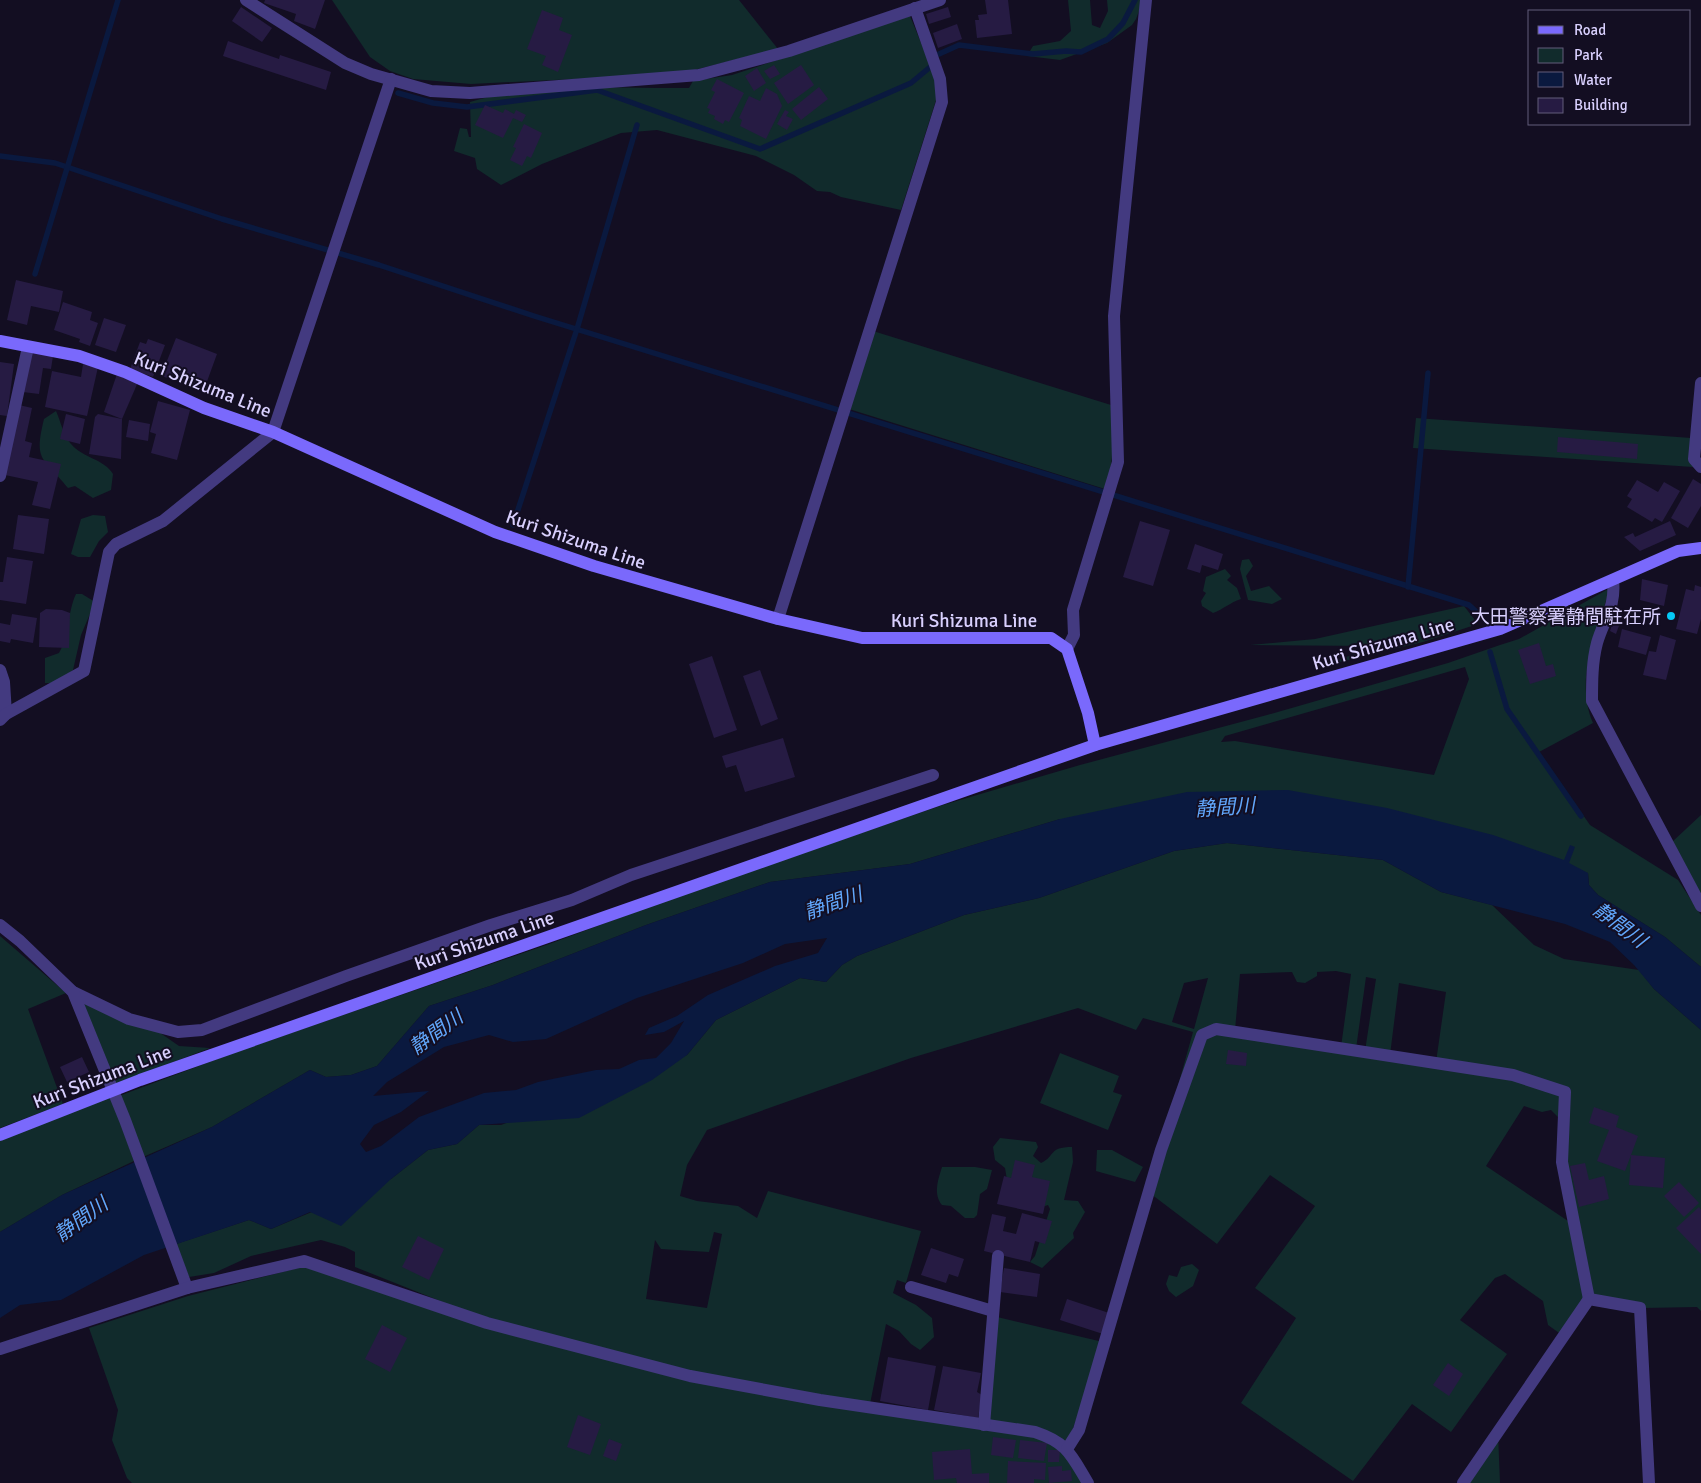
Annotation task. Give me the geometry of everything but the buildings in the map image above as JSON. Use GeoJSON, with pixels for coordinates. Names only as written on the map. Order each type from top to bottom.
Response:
{"type":"FeatureCollection","features":[{"type":"Feature","properties":{"kind":"main road","name":"Kuri Shizuma Line"},"geometry":{"type":"LineString","coordinates":[[0,342],[79,356],[125,372],[204,408],[272,432],[495,532],[594,566],[778,619],[862,638],[1051,638],[1066,649]]}},
{"type":"Feature","properties":{"kind":"main road","name":"Kuri Shizuma Line"},"geometry":{"type":"LineString","coordinates":[[0,1134],[113,1091],[1095,745],[1500,629],[1678,551],[1701,548]]}},
{"type":"Feature","properties":{"kind":"main road"},"geometry":{"type":"LineString","coordinates":[[1066,649],[1088,713],[1095,745]]}},
{"type":"Feature","properties":{"kind":"street"},"geometry":{"type":"LineString","coordinates":[[246,0],[345,62],[371,74],[430,91],[470,93],[699,75],[789,51],[940,0]]}},
{"type":"Feature","properties":{"kind":"street"},"geometry":{"type":"LineString","coordinates":[[1066,649],[1074,635],[1073,610],[1118,462],[1114,316],[1146,0]]}},
{"type":"Feature","properties":{"kind":"street"},"geometry":{"type":"LineString","coordinates":[[778,619],[942,102],[940,79],[915,8]]}},
{"type":"Feature","properties":{"kind":"street"},"geometry":{"type":"LineString","coordinates":[[3,717],[84,671],[109,552],[116,544],[163,521],[272,432],[391,79]]}},
{"type":"Feature","properties":{"kind":"street"},"geometry":{"type":"LineString","coordinates":[[0,476],[28,347]]}},
{"type":"Feature","properties":{"kind":"street"},"geometry":{"type":"LineString","coordinates":[[1701,383],[1694,459],[1701,467]]}},
{"type":"Feature","properties":{"kind":"street"},"geometry":{"type":"LineString","coordinates":[[1613,580],[1614,596],[1597,644],[1594,661],[1592,701],[1701,906]]}},
{"type":"Feature","properties":{"kind":"street"},"geometry":{"type":"LineString","coordinates":[[0,670],[4,682],[3,717]]}},
{"type":"Feature","properties":{"kind":"street"},"geometry":{"type":"LineString","coordinates":[[0,925],[73,992],[129,1019],[178,1032],[202,1030],[346,976],[572,900],[631,876],[933,775]]}},
{"type":"Feature","properties":{"kind":"street"},"geometry":{"type":"LineString","coordinates":[[73,992],[125,1120],[187,1288]]}},
{"type":"Feature","properties":{"kind":"street"},"geometry":{"type":"LineString","coordinates":[[1067,1449],[1079,1430],[1161,1150],[1202,1035],[1216,1029],[1513,1076],[1565,1092],[1562,1162],[1589,1299],[1463,1483]]}},
{"type":"Feature","properties":{"kind":"street"},"geometry":{"type":"LineString","coordinates":[[984,1425],[998,1256]]}},
{"type":"Feature","properties":{"kind":"street"},"geometry":{"type":"LineString","coordinates":[[0,1349],[187,1288],[304,1261],[487,1323],[690,1376],[820,1400],[1035,1432],[1054,1438],[1067,1449],[1088,1483]]}},
{"type":"Feature","properties":{"kind":"street"},"geometry":{"type":"LineString","coordinates":[[911,1288],[993,1310]]}},
{"type":"Feature","properties":{"kind":"street"},"geometry":{"type":"LineString","coordinates":[[1589,1299],[1640,1308],[1649,1483]]}},
{"type":"Feature","properties":{"kind":"green space"},"geometry":{"type":"Polygon","coordinates":[[[332,0],[739,0],[778,49],[678,74],[471,84],[413,79],[390,71],[370,57],[332,0]]]}},
{"type":"Feature","properties":{"kind":"green space"},"geometry":{"type":"Polygon","coordinates":[[[1068,0],[1090,0],[1092,25],[1100,28],[1108,11],[1107,0],[1143,0],[1132,25],[1107,43],[1060,60],[1027,56],[1033,46],[1060,41],[1071,31],[1068,0]]]}},
{"type":"Feature","properties":{"kind":"green space"},"geometry":{"type":"Polygon","coordinates":[[[910,16],[938,84],[937,97],[901,210],[841,197],[830,192],[817,191],[794,175],[756,156],[657,130],[621,133],[542,164],[501,185],[477,169],[475,158],[454,151],[460,128],[467,129],[469,137],[471,137],[470,102],[495,96],[549,89],[689,88],[693,81],[732,75],[910,16]]]}},
{"type":"Feature","properties":{"kind":"green space"},"geometry":{"type":"Polygon","coordinates":[[[873,331],[1111,405],[1112,458],[1105,489],[849,409],[873,331]]]}},
{"type":"Feature","properties":{"kind":"green space"},"geometry":{"type":"Polygon","coordinates":[[[56,411],[64,433],[71,444],[76,449],[104,465],[113,474],[111,490],[93,498],[75,486],[68,488],[47,464],[40,452],[41,433],[44,419],[56,411]]]}},
{"type":"Feature","properties":{"kind":"green space"},"geometry":{"type":"Polygon","coordinates":[[[1416,418],[1691,438],[1693,467],[1413,448],[1416,418]]]}},
{"type":"Feature","properties":{"kind":"green space"},"geometry":{"type":"Polygon","coordinates":[[[93,515],[105,516],[108,532],[99,541],[90,557],[78,557],[71,554],[81,519],[93,515]]]}},
{"type":"Feature","properties":{"kind":"green space"},"geometry":{"type":"Polygon","coordinates":[[[1249,559],[1253,566],[1246,576],[1251,591],[1269,586],[1282,599],[1272,604],[1248,600],[1240,569],[1242,560],[1249,559]]]}},
{"type":"Feature","properties":{"kind":"green space"},"geometry":{"type":"Polygon","coordinates":[[[1225,569],[1231,576],[1227,580],[1237,588],[1241,599],[1213,613],[1202,606],[1201,601],[1206,593],[1203,591],[1206,577],[1225,569]]]}},
{"type":"Feature","properties":{"kind":"green space"},"geometry":{"type":"Polygon","coordinates":[[[1610,588],[1594,638],[1587,673],[1586,690],[1593,723],[1539,752],[1590,825],[1678,880],[1701,915],[1701,967],[1665,937],[1598,895],[1589,885],[1588,873],[1060,819],[910,864],[770,882],[646,925],[493,985],[429,1006],[377,1066],[351,1075],[326,1077],[310,1070],[212,1127],[143,1157],[119,1096],[236,1052],[552,943],[691,891],[943,805],[1448,663],[1519,639],[1610,588]],[[1465,667],[1225,736],[1221,742],[1235,741],[1434,775],[1469,679],[1465,667]]]}},
{"type":"Feature","properties":{"kind":"green space"},"geometry":{"type":"Polygon","coordinates":[[[76,594],[82,594],[95,602],[81,635],[73,670],[57,683],[45,683],[45,658],[59,653],[63,646],[76,594]]]}},
{"type":"Feature","properties":{"kind":"green space"},"geometry":{"type":"Polygon","coordinates":[[[1464,606],[1478,624],[1423,642],[1319,667],[1376,646],[1250,645],[1315,639],[1464,606]]]}},
{"type":"Feature","properties":{"kind":"green space"},"geometry":{"type":"Polygon","coordinates":[[[1701,815],[1701,897],[1671,843],[1701,815]]]}},
{"type":"Feature","properties":{"kind":"green space"},"geometry":{"type":"Polygon","coordinates":[[[1227,843],[1383,860],[1441,892],[1492,905],[1534,945],[1564,959],[1639,970],[1654,989],[1701,1030],[1701,1311],[1697,1307],[1643,1308],[1620,1304],[1610,1309],[1589,1299],[1562,1162],[1566,1091],[1436,1062],[1446,992],[1399,983],[1390,1055],[1365,1051],[1376,979],[1366,977],[1356,1049],[1341,1047],[1351,974],[1336,971],[1317,972],[1317,976],[1305,983],[1297,982],[1292,972],[1240,974],[1235,1030],[1200,1034],[1160,1150],[1193,1032],[1143,1018],[1136,1030],[1078,1008],[911,1058],[707,1130],[687,1165],[680,1196],[697,1201],[738,1206],[757,1218],[768,1191],[921,1231],[906,1283],[897,1280],[893,1293],[916,1305],[932,1318],[934,1337],[920,1350],[911,1344],[899,1331],[886,1324],[870,1404],[691,1373],[488,1320],[355,1267],[355,1252],[321,1240],[251,1256],[214,1273],[189,1277],[176,1244],[249,1220],[271,1229],[391,1179],[428,1150],[457,1144],[479,1125],[501,1125],[687,1055],[716,1020],[800,978],[826,982],[842,965],[857,956],[964,915],[1039,898],[1174,851],[1227,843]],[[1208,978],[1184,983],[1172,1022],[1194,1029],[1208,978]],[[714,1232],[709,1252],[661,1249],[655,1240],[646,1299],[707,1308],[722,1234],[714,1232]]]}},
{"type":"Feature","properties":{"kind":"green space"},"geometry":{"type":"Polygon","coordinates":[[[0,936],[66,993],[28,1009],[63,1104],[0,1128],[0,936]]]}},
{"type":"Feature","properties":{"kind":"green space"},"geometry":{"type":"Polygon","coordinates":[[[81,1001],[156,1030],[179,1046],[210,1048],[116,1084],[81,1001]]]}},
{"type":"Feature","properties":{"kind":"green space"},"geometry":{"type":"Polygon","coordinates":[[[1217,1030],[1513,1077],[1563,1094],[1561,1120],[1551,1110],[1542,1112],[1524,1106],[1486,1166],[1571,1223],[1586,1298],[1562,1335],[1548,1325],[1543,1301],[1505,1274],[1495,1278],[1460,1320],[1507,1354],[1451,1432],[1412,1404],[1353,1481],[1241,1403],[1296,1318],[1255,1288],[1315,1206],[1270,1175],[1217,1244],[1151,1194],[1203,1037],[1217,1030]]]}},
{"type":"Feature","properties":{"kind":"green space"},"geometry":{"type":"Polygon","coordinates":[[[1060,1053],[1119,1076],[1113,1092],[1122,1095],[1108,1130],[1040,1103],[1060,1053]]]}},
{"type":"Feature","properties":{"kind":"green space"},"geometry":{"type":"Polygon","coordinates":[[[111,1097],[134,1161],[62,1195],[0,1232],[0,1140],[111,1097]]]}},
{"type":"Feature","properties":{"kind":"green space"},"geometry":{"type":"Polygon","coordinates":[[[1000,1138],[1036,1142],[1038,1147],[1033,1156],[1041,1163],[1056,1150],[1072,1147],[1073,1162],[1064,1200],[1078,1201],[1085,1212],[1073,1233],[1074,1238],[1042,1268],[1030,1262],[1035,1256],[1050,1209],[1048,1205],[1039,1208],[1007,1180],[1005,1168],[995,1160],[993,1147],[1000,1138]]]}},
{"type":"Feature","properties":{"kind":"green space"},"geometry":{"type":"Polygon","coordinates":[[[1097,1150],[1112,1150],[1143,1167],[1135,1182],[1096,1171],[1097,1150]]]}},
{"type":"Feature","properties":{"kind":"green space"},"geometry":{"type":"Polygon","coordinates":[[[942,1167],[975,1167],[992,1170],[987,1189],[980,1194],[977,1215],[974,1218],[965,1218],[951,1206],[942,1205],[939,1201],[937,1187],[942,1167]]]}},
{"type":"Feature","properties":{"kind":"green space"},"geometry":{"type":"Polygon","coordinates":[[[1192,1264],[1199,1270],[1193,1286],[1176,1297],[1169,1291],[1166,1284],[1169,1275],[1177,1277],[1181,1267],[1192,1264]]]}},
{"type":"Feature","properties":{"kind":"green space"},"geometry":{"type":"Polygon","coordinates":[[[306,1266],[635,1365],[1033,1435],[1065,1453],[1083,1483],[132,1483],[127,1478],[112,1440],[118,1410],[89,1328],[188,1296],[306,1266]]]}},
{"type":"Feature","properties":{"kind":"green space"},"geometry":{"type":"Polygon","coordinates":[[[993,1316],[1103,1342],[1067,1446],[985,1422],[993,1316]]]}},
{"type":"Feature","properties":{"kind":"green space"},"geometry":{"type":"Polygon","coordinates":[[[1498,1433],[1500,1483],[1463,1483],[1498,1433]]]}},
{"type":"Feature","properties":{"kind":"water","name":"静間川"},"geometry":{"type":"Polygon","coordinates":[[[1288,790],[1387,808],[1493,835],[1564,860],[1570,845],[1575,847],[1569,863],[1588,873],[1589,885],[1598,895],[1665,937],[1701,967],[1701,1030],[1654,989],[1634,965],[1610,942],[1565,924],[1441,892],[1383,860],[1227,843],[1174,851],[1039,898],[964,915],[857,956],[842,965],[826,982],[800,978],[716,1020],[687,1055],[652,1080],[579,1118],[479,1125],[457,1144],[428,1150],[391,1179],[341,1226],[310,1212],[271,1229],[249,1220],[144,1255],[61,1300],[20,1305],[0,1318],[0,1232],[62,1195],[212,1127],[310,1070],[326,1077],[351,1075],[377,1066],[429,1006],[493,985],[646,925],[770,882],[910,864],[1060,819],[1187,792],[1288,790]],[[827,938],[785,944],[743,963],[637,998],[546,1039],[513,1042],[489,1035],[444,1047],[387,1082],[373,1096],[429,1091],[401,1112],[374,1125],[360,1144],[366,1152],[381,1146],[419,1117],[484,1093],[516,1090],[538,1082],[596,1070],[619,1069],[639,1060],[656,1058],[671,1043],[684,1021],[664,1032],[645,1035],[649,1028],[677,1016],[708,995],[775,966],[818,953],[827,938]]]}},
{"type":"Feature","properties":{"kind":"waterway"},"geometry":{"type":"LineString","coordinates":[[35,274],[118,0]]}},
{"type":"Feature","properties":{"kind":"waterway"},"geometry":{"type":"LineString","coordinates":[[939,54],[959,45],[1033,54],[1066,51],[1081,52],[1108,39],[1123,23],[1135,0]]}},
{"type":"Feature","properties":{"kind":"waterway"},"geometry":{"type":"LineString","coordinates":[[398,93],[433,103],[467,107],[597,90],[760,149],[911,83],[929,68]]}},
{"type":"Feature","properties":{"kind":"waterway"},"geometry":{"type":"LineString","coordinates":[[513,525],[577,329],[637,125]]}},
{"type":"Feature","properties":{"kind":"waterway"},"geometry":{"type":"LineString","coordinates":[[0,156],[55,163],[222,219],[379,265],[534,316],[1469,605],[1481,616]]}},
{"type":"Feature","properties":{"kind":"waterway"},"geometry":{"type":"LineString","coordinates":[[1408,587],[1428,373]]}},
{"type":"Feature","properties":{"kind":"waterway"},"geometry":{"type":"LineString","coordinates":[[1490,652],[1507,709],[1581,816]]}},
{"type":"Feature","properties":{"kind":"place","name":"大田警察署静間駐在所"},"geometry":{"type":"Point","coordinates":[1671,616]}}]}
